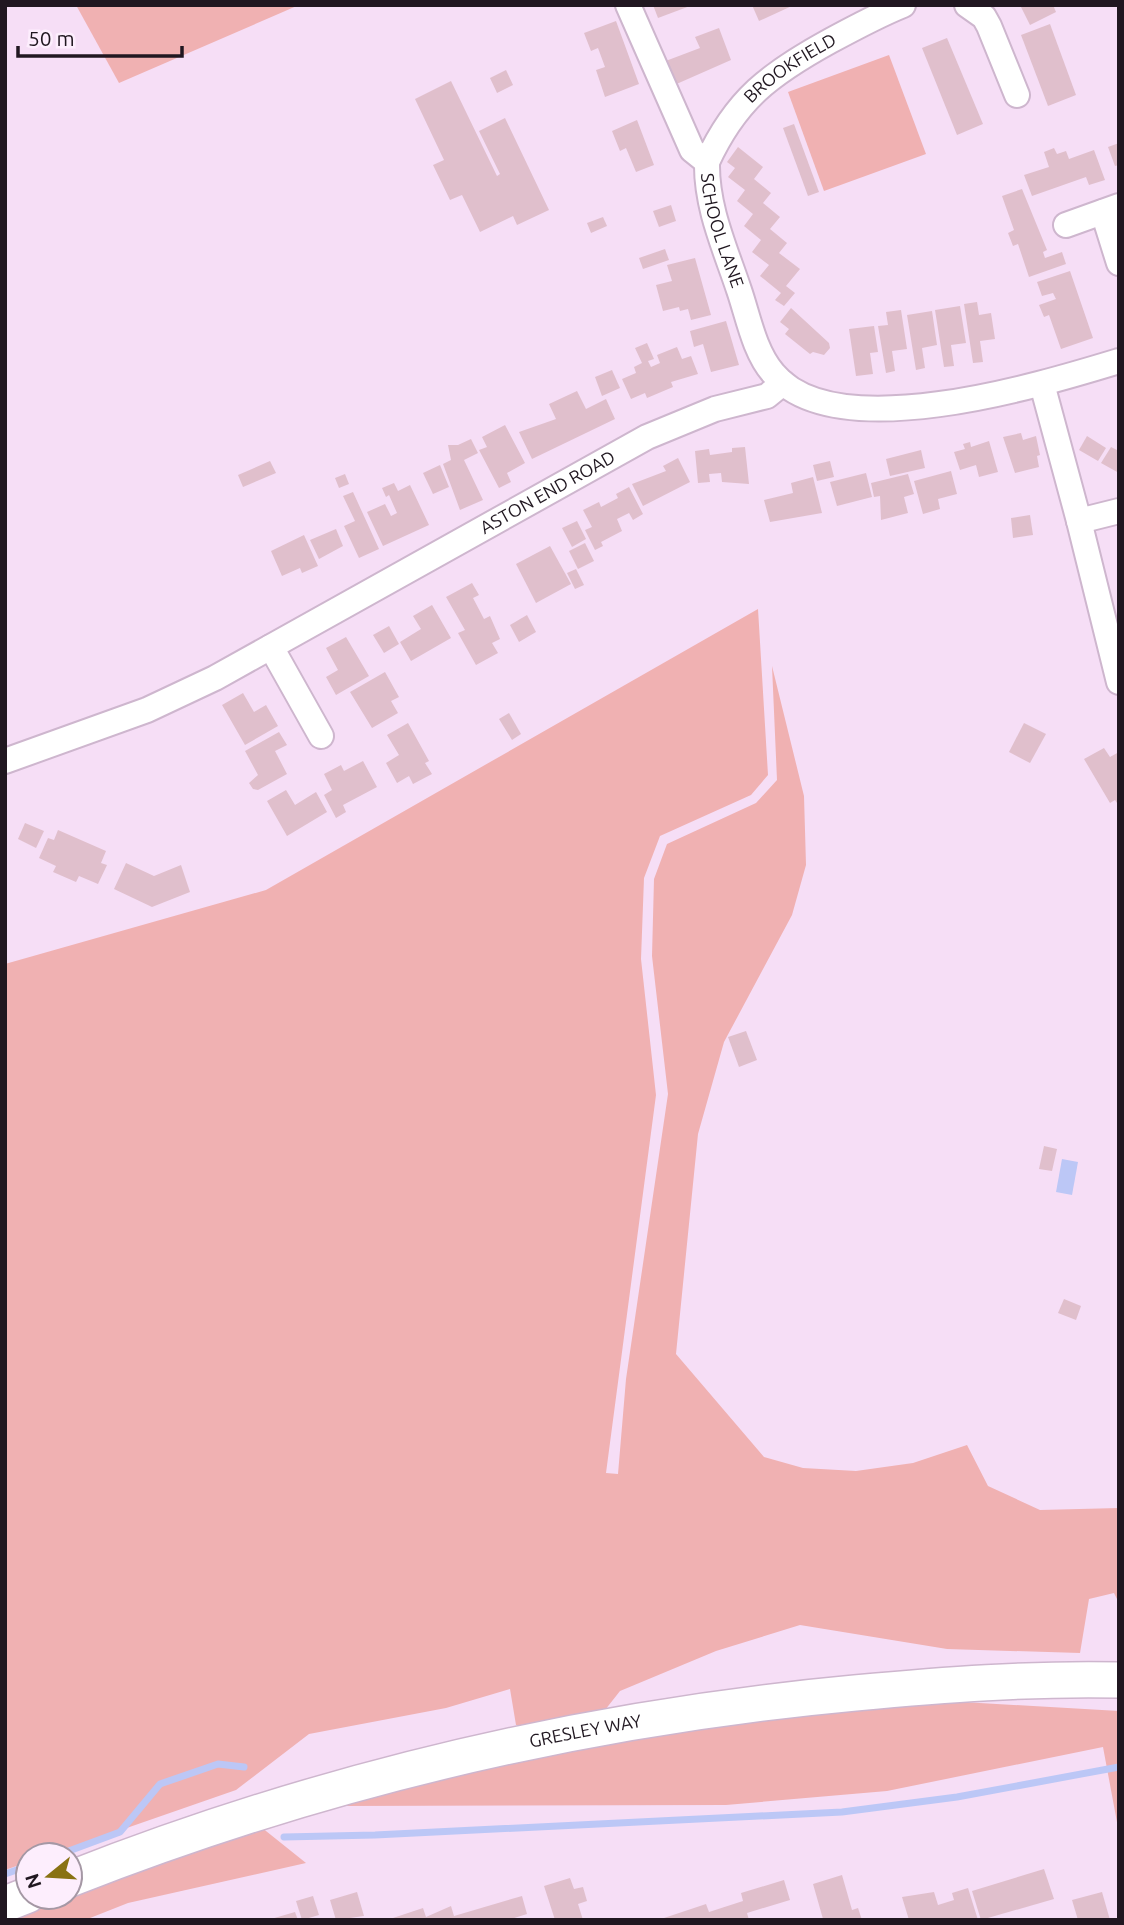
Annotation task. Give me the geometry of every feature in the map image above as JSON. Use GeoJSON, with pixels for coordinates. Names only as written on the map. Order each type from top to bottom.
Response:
{"type":"FeatureCollection","features":[{"type":"Feature","properties":{"kind":"street","name":"SCHOOL LANE"},"geometry":{"type":"LineString","coordinates":[[628,5],[692,150],[706,162],[708,194],[715,222],[754,333],[768,366],[783,383]]}},
{"type":"Feature","properties":{"kind":"street"},"geometry":{"type":"LineString","coordinates":[[967,5],[984,17],[1017,95]]}},
{"type":"Feature","properties":{"kind":"street","name":"BROOKFIELD"},"geometry":{"type":"LineString","coordinates":[[706,162],[733,115],[761,83],[785,66],[891,7]]}},
{"type":"Feature","properties":{"kind":"street"},"geometry":{"type":"LineString","coordinates":[[1066,225],[1111,209],[1119,262]]}},
{"type":"Feature","properties":{"kind":"street"},"geometry":{"type":"LineString","coordinates":[[783,383],[798,392],[838,406],[863,410],[933,404],[1042,384],[1119,362]]}},
{"type":"Feature","properties":{"kind":"street","name":"ASTON END ROAD"},"geometry":{"type":"LineString","coordinates":[[5,761],[147,710],[271,647],[647,437],[715,410],[767,396],[783,383]]}},
{"type":"Feature","properties":{"kind":"street"},"geometry":{"type":"LineString","coordinates":[[1042,384],[1119,682]]}},
{"type":"Feature","properties":{"kind":"street"},"geometry":{"type":"LineString","coordinates":[[1079,521],[1119,511]]}},
{"type":"Feature","properties":{"kind":"street"},"geometry":{"type":"LineString","coordinates":[[271,647],[321,736]]}},
{"type":"Feature","properties":{"kind":"street","name":"GRESLEY WAY"},"geometry":{"type":"LineString","coordinates":[[84,1874],[239,1818],[357,1782],[472,1753],[598,1727],[709,1709],[939,1685],[1119,1681]]}},
{"type":"Feature","properties":{"kind":"shaded area"},"geometry":{"type":"Polygon","coordinates":[[[76,5],[299,5],[119,83],[76,5]]]}},
{"type":"Feature","properties":{"kind":"shaded area"},"geometry":{"type":"Polygon","coordinates":[[[889,55],[926,154],[824,191],[788,92],[889,55]]]}},
{"type":"Feature","properties":{"kind":"shaded area"},"geometry":{"type":"Polygon","coordinates":[[[758,609],[768,775],[751,795],[660,836],[644,878],[641,959],[656,1095],[606,1473],[618,1474],[626,1379],[668,1094],[652,956],[654,879],[667,844],[756,803],[777,780],[772,666],[804,796],[806,865],[792,915],[724,1042],[698,1134],[676,1354],[764,1457],[803,1468],[856,1471],[913,1463],[967,1445],[988,1486],[1040,1510],[1119,1508],[1119,1603],[1114,1593],[1089,1599],[1080,1653],[947,1649],[800,1625],[716,1651],[620,1691],[605,1710],[568,1725],[516,1725],[510,1689],[446,1708],[309,1734],[236,1790],[84,1843],[14,1841],[14,1867],[5,1870],[5,964],[266,890],[758,609]]]}},
{"type":"Feature","properties":{"kind":"shaded area"},"geometry":{"type":"Polygon","coordinates":[[[945,1701],[1119,1711],[1119,1833],[1103,1747],[887,1791],[726,1805],[341,1806],[495,1765],[736,1720],[945,1701]]]}},
{"type":"Feature","properties":{"kind":"shaded area"},"geometry":{"type":"Polygon","coordinates":[[[261,1827],[306,1863],[128,1903],[85,1920],[8,1920],[29,1911],[84,1911],[84,1889],[261,1827]]]}},
{"type":"Feature","properties":{"kind":"water"},"geometry":{"type":"Polygon","coordinates":[[[1062,1159],[1078,1162],[1072,1195],[1056,1192],[1062,1159]]]}},
{"type":"Feature","properties":{"kind":"building"},"geometry":{"type":"Polygon","coordinates":[[[653,5],[690,5],[690,6],[658,18],[653,5]]]}},
{"type":"Feature","properties":{"kind":"building"},"geometry":{"type":"Polygon","coordinates":[[[752,5],[794,5],[759,21],[752,5]]]}},
{"type":"Feature","properties":{"kind":"building"},"geometry":{"type":"Polygon","coordinates":[[[1020,5],[1053,5],[1056,12],[1030,25],[1020,5]]]}},
{"type":"Feature","properties":{"kind":"building"},"geometry":{"type":"Polygon","coordinates":[[[616,21],[639,84],[605,97],[596,70],[605,67],[598,48],[591,51],[584,33],[616,21]]]}},
{"type":"Feature","properties":{"kind":"building"},"geometry":{"type":"Polygon","coordinates":[[[1050,24],[1076,95],[1048,106],[1021,35],[1050,24]]]}},
{"type":"Feature","properties":{"kind":"building"},"geometry":{"type":"Polygon","coordinates":[[[719,28],[731,60],[672,86],[663,62],[700,48],[695,37],[719,28]]]}},
{"type":"Feature","properties":{"kind":"building"},"geometry":{"type":"Polygon","coordinates":[[[947,38],[983,124],[957,135],[922,48],[947,38]]]}},
{"type":"Feature","properties":{"kind":"building"},"geometry":{"type":"Polygon","coordinates":[[[506,70],[513,85],[497,93],[490,78],[506,70]]]}},
{"type":"Feature","properties":{"kind":"building"},"geometry":{"type":"Polygon","coordinates":[[[451,81],[497,176],[500,174],[479,131],[505,118],[549,210],[517,225],[513,216],[480,232],[462,195],[450,200],[433,165],[444,160],[415,99],[451,81]]]}},
{"type":"Feature","properties":{"kind":"building"},"geometry":{"type":"Polygon","coordinates":[[[637,120],[654,165],[636,172],[626,148],[620,151],[612,131],[637,120]]]}},
{"type":"Feature","properties":{"kind":"building"},"geometry":{"type":"Polygon","coordinates":[[[794,124],[819,192],[808,196],[783,128],[794,124]]]}},
{"type":"Feature","properties":{"kind":"building"},"geometry":{"type":"Polygon","coordinates":[[[1119,143],[1119,165],[1115,166],[1108,147],[1119,143]]]}},
{"type":"Feature","properties":{"kind":"building"},"geometry":{"type":"Polygon","coordinates":[[[738,147],[763,167],[754,179],[771,193],[763,203],[780,217],[770,229],[787,243],[779,253],[800,269],[786,286],[795,293],[784,306],[775,300],[781,293],[760,276],[769,265],[752,252],[761,240],[744,226],[753,214],[737,201],[745,190],[728,177],[735,168],[727,162],[738,147]]]}},
{"type":"Feature","properties":{"kind":"building"},"geometry":{"type":"Polygon","coordinates":[[[1054,148],[1057,154],[1066,151],[1069,159],[1094,150],[1105,180],[1089,185],[1086,177],[1032,196],[1024,175],[1049,167],[1044,152],[1054,148]]]}},
{"type":"Feature","properties":{"kind":"building"},"geometry":{"type":"Polygon","coordinates":[[[1022,189],[1047,250],[1043,252],[1045,258],[1062,252],[1066,264],[1029,277],[1018,244],[1013,246],[1008,233],[1014,230],[1002,196],[1022,189]]]}},
{"type":"Feature","properties":{"kind":"building"},"geometry":{"type":"Polygon","coordinates":[[[671,205],[676,221],[659,227],[653,211],[671,205]]]}},
{"type":"Feature","properties":{"kind":"building"},"geometry":{"type":"Polygon","coordinates":[[[603,217],[607,226],[591,233],[587,223],[603,217]]]}},
{"type":"Feature","properties":{"kind":"building"},"geometry":{"type":"Polygon","coordinates":[[[665,249],[669,260],[643,269],[639,258],[665,249]]]}},
{"type":"Feature","properties":{"kind":"building"},"geometry":{"type":"Polygon","coordinates":[[[695,258],[711,315],[691,320],[688,309],[680,311],[679,307],[663,311],[656,285],[672,281],[667,265],[695,258]]]}},
{"type":"Feature","properties":{"kind":"building"},"geometry":{"type":"Polygon","coordinates":[[[1070,271],[1093,338],[1061,349],[1049,315],[1044,317],[1039,305],[1056,299],[1053,293],[1042,296],[1037,282],[1070,271]]]}},
{"type":"Feature","properties":{"kind":"building"},"geometry":{"type":"Polygon","coordinates":[[[977,302],[979,315],[991,313],[995,339],[980,341],[983,362],[973,363],[964,304],[977,302]]]}},
{"type":"Feature","properties":{"kind":"building"},"geometry":{"type":"Polygon","coordinates":[[[960,306],[966,343],[951,345],[954,366],[944,367],[935,310],[960,306]]]}},
{"type":"Feature","properties":{"kind":"building"},"geometry":{"type":"Polygon","coordinates":[[[791,308],[829,343],[830,348],[824,355],[813,352],[810,354],[785,334],[789,329],[780,322],[791,308]]]}},
{"type":"Feature","properties":{"kind":"building"},"geometry":{"type":"Polygon","coordinates":[[[901,310],[907,349],[892,351],[895,371],[886,373],[878,326],[888,325],[886,312],[901,310]]]}},
{"type":"Feature","properties":{"kind":"building"},"geometry":{"type":"Polygon","coordinates":[[[932,311],[937,345],[922,348],[925,368],[916,370],[907,315],[932,311]]]}},
{"type":"Feature","properties":{"kind":"building"},"geometry":{"type":"Polygon","coordinates":[[[726,321],[739,365],[711,372],[703,344],[694,347],[690,331],[726,321]]]}},
{"type":"Feature","properties":{"kind":"building"},"geometry":{"type":"Polygon","coordinates":[[[874,326],[878,352],[870,353],[873,374],[856,376],[849,329],[874,326]]]}},
{"type":"Feature","properties":{"kind":"building"},"geometry":{"type":"Polygon","coordinates":[[[647,343],[654,359],[648,361],[651,367],[660,363],[657,355],[677,347],[682,359],[691,356],[698,374],[671,382],[673,387],[647,398],[645,393],[631,399],[622,379],[636,373],[634,367],[642,363],[635,348],[647,343]]]}},
{"type":"Feature","properties":{"kind":"building"},"geometry":{"type":"Polygon","coordinates":[[[612,370],[620,388],[602,396],[595,377],[612,370]]]}},
{"type":"Feature","properties":{"kind":"building"},"geometry":{"type":"Polygon","coordinates":[[[577,391],[586,409],[606,399],[615,419],[532,459],[519,432],[556,419],[549,404],[577,391]]]}},
{"type":"Feature","properties":{"kind":"building"},"geometry":{"type":"Polygon","coordinates":[[[505,425],[525,463],[507,473],[511,482],[499,488],[479,450],[487,447],[482,437],[505,425]]]}},
{"type":"Feature","properties":{"kind":"building"},"geometry":{"type":"Polygon","coordinates":[[[1021,433],[1023,440],[1036,436],[1040,455],[1037,456],[1039,467],[1015,473],[1003,437],[1021,433]]]}},
{"type":"Feature","properties":{"kind":"building"},"geometry":{"type":"Polygon","coordinates":[[[1087,436],[1106,448],[1098,461],[1079,450],[1087,436]]]}},
{"type":"Feature","properties":{"kind":"building"},"geometry":{"type":"Polygon","coordinates":[[[471,439],[478,453],[464,460],[483,500],[460,510],[443,464],[451,460],[448,445],[458,445],[471,439]]]}},
{"type":"Feature","properties":{"kind":"building"},"geometry":{"type":"Polygon","coordinates":[[[989,441],[998,472],[979,477],[976,465],[960,470],[954,452],[965,449],[963,444],[970,442],[971,447],[989,441]]]}},
{"type":"Feature","properties":{"kind":"building"},"geometry":{"type":"Polygon","coordinates":[[[745,447],[749,484],[722,482],[721,473],[709,474],[710,482],[698,483],[695,451],[709,449],[710,455],[745,447]]]}},
{"type":"Feature","properties":{"kind":"building"},"geometry":{"type":"Polygon","coordinates":[[[1111,447],[1119,451],[1119,473],[1101,463],[1111,447]]]}},
{"type":"Feature","properties":{"kind":"building"},"geometry":{"type":"Polygon","coordinates":[[[921,450],[925,468],[890,476],[886,459],[921,450]]]}},
{"type":"Feature","properties":{"kind":"building"},"geometry":{"type":"Polygon","coordinates":[[[678,458],[690,482],[643,506],[632,484],[666,471],[663,466],[678,458]]]}},
{"type":"Feature","properties":{"kind":"building"},"geometry":{"type":"Polygon","coordinates":[[[270,461],[276,473],[243,487],[238,475],[270,461]]]}},
{"type":"Feature","properties":{"kind":"building"},"geometry":{"type":"Polygon","coordinates":[[[830,461],[834,477],[817,481],[813,465],[830,461]]]}},
{"type":"Feature","properties":{"kind":"building"},"geometry":{"type":"Polygon","coordinates":[[[440,465],[449,487],[433,494],[423,473],[440,465]]]}},
{"type":"Feature","properties":{"kind":"building"},"geometry":{"type":"Polygon","coordinates":[[[951,471],[957,494],[938,499],[940,509],[923,514],[914,481],[951,471]]]}},
{"type":"Feature","properties":{"kind":"building"},"geometry":{"type":"Polygon","coordinates":[[[866,473],[872,497],[837,506],[830,482],[866,473]]]}},
{"type":"Feature","properties":{"kind":"building"},"geometry":{"type":"Polygon","coordinates":[[[345,474],[349,484],[339,488],[335,478],[345,474]]]}},
{"type":"Feature","properties":{"kind":"building"},"geometry":{"type":"Polygon","coordinates":[[[908,474],[914,494],[904,497],[908,513],[881,520],[880,496],[874,497],[871,483],[908,474]]]}},
{"type":"Feature","properties":{"kind":"building"},"geometry":{"type":"Polygon","coordinates":[[[813,477],[822,513],[770,522],[764,500],[793,493],[791,483],[813,477]]]}},
{"type":"Feature","properties":{"kind":"building"},"geometry":{"type":"Polygon","coordinates":[[[394,483],[398,491],[410,485],[429,525],[383,546],[367,512],[385,504],[391,516],[397,513],[389,495],[386,497],[382,488],[394,483]]]}},
{"type":"Feature","properties":{"kind":"building"},"geometry":{"type":"Polygon","coordinates":[[[629,487],[643,514],[633,520],[629,513],[617,519],[622,531],[601,542],[603,546],[595,550],[585,530],[592,527],[583,510],[599,502],[601,507],[618,498],[616,494],[629,487]]]}},
{"type":"Feature","properties":{"kind":"building"},"geometry":{"type":"Polygon","coordinates":[[[353,492],[379,549],[359,558],[344,526],[355,521],[343,496],[353,492]]]}},
{"type":"Feature","properties":{"kind":"building"},"geometry":{"type":"Polygon","coordinates":[[[1030,515],[1033,535],[1013,538],[1011,518],[1030,515]]]}},
{"type":"Feature","properties":{"kind":"building"},"geometry":{"type":"Polygon","coordinates":[[[577,521],[586,539],[572,547],[562,528],[577,521]]]}},
{"type":"Feature","properties":{"kind":"building"},"geometry":{"type":"Polygon","coordinates":[[[336,529],[343,546],[319,559],[310,540],[336,529]]]}},
{"type":"Feature","properties":{"kind":"building"},"geometry":{"type":"Polygon","coordinates":[[[304,535],[318,566],[302,573],[300,568],[282,576],[271,551],[304,535]]]}},
{"type":"Feature","properties":{"kind":"building"},"geometry":{"type":"Polygon","coordinates":[[[585,543],[594,561],[578,569],[569,551],[585,543]]]}},
{"type":"Feature","properties":{"kind":"building"},"geometry":{"type":"Polygon","coordinates":[[[550,546],[571,584],[536,603],[516,564],[550,546]]]}},
{"type":"Feature","properties":{"kind":"building"},"geometry":{"type":"Polygon","coordinates":[[[576,569],[584,585],[575,589],[567,573],[576,569]]]}},
{"type":"Feature","properties":{"kind":"building"},"geometry":{"type":"Polygon","coordinates":[[[472,583],[479,595],[473,598],[484,619],[490,616],[500,639],[492,643],[498,653],[476,665],[458,633],[465,630],[446,597],[472,583]]]}},
{"type":"Feature","properties":{"kind":"building"},"geometry":{"type":"Polygon","coordinates":[[[432,605],[451,638],[411,661],[400,642],[421,629],[413,616],[432,605]]]}},
{"type":"Feature","properties":{"kind":"building"},"geometry":{"type":"Polygon","coordinates":[[[527,615],[536,632],[519,642],[510,625],[527,615]]]}},
{"type":"Feature","properties":{"kind":"building"},"geometry":{"type":"Polygon","coordinates":[[[389,626],[399,644],[384,653],[373,635],[389,626]]]}},
{"type":"Feature","properties":{"kind":"building"},"geometry":{"type":"Polygon","coordinates":[[[346,637],[369,676],[336,695],[326,677],[338,670],[326,648],[346,637]]]}},
{"type":"Feature","properties":{"kind":"building"},"geometry":{"type":"Polygon","coordinates":[[[385,672],[399,697],[391,701],[398,713],[372,728],[350,692],[385,672]]]}},
{"type":"Feature","properties":{"kind":"building"},"geometry":{"type":"Polygon","coordinates":[[[243,693],[254,712],[266,705],[278,726],[245,745],[222,705],[243,693]]]}},
{"type":"Feature","properties":{"kind":"building"},"geometry":{"type":"Polygon","coordinates":[[[509,713],[521,734],[512,740],[499,719],[509,713]]]}},
{"type":"Feature","properties":{"kind":"building"},"geometry":{"type":"Polygon","coordinates":[[[408,723],[429,761],[425,763],[432,774],[413,784],[409,776],[397,783],[386,763],[399,755],[387,735],[408,723]]]}},
{"type":"Feature","properties":{"kind":"building"},"geometry":{"type":"Polygon","coordinates":[[[1024,723],[1046,734],[1030,763],[1009,752],[1024,723]]]}},
{"type":"Feature","properties":{"kind":"building"},"geometry":{"type":"Polygon","coordinates":[[[279,732],[287,745],[275,751],[287,774],[258,790],[253,789],[249,783],[258,775],[245,751],[279,732]]]}},
{"type":"Feature","properties":{"kind":"building"},"geometry":{"type":"Polygon","coordinates":[[[1104,748],[1110,757],[1119,752],[1119,806],[1115,800],[1110,803],[1084,759],[1104,748]]]}},
{"type":"Feature","properties":{"kind":"building"},"geometry":{"type":"Polygon","coordinates":[[[363,761],[377,787],[343,805],[346,812],[336,818],[324,795],[332,790],[324,774],[341,765],[344,771],[363,761]]]}},
{"type":"Feature","properties":{"kind":"building"},"geometry":{"type":"Polygon","coordinates":[[[286,790],[295,805],[316,792],[327,812],[287,836],[267,801],[286,790]]]}},
{"type":"Feature","properties":{"kind":"building"},"geometry":{"type":"Polygon","coordinates":[[[25,823],[44,831],[36,848],[18,839],[25,823]]]}},
{"type":"Feature","properties":{"kind":"building"},"geometry":{"type":"Polygon","coordinates":[[[58,830],[106,851],[101,863],[107,865],[98,884],[79,876],[76,882],[53,872],[56,866],[39,858],[48,838],[54,840],[58,830]]]}},
{"type":"Feature","properties":{"kind":"building"},"geometry":{"type":"Polygon","coordinates":[[[126,863],[154,876],[181,865],[190,892],[152,907],[114,889],[126,863]]]}},
{"type":"Feature","properties":{"kind":"building"},"geometry":{"type":"Polygon","coordinates":[[[746,1031],[757,1060],[739,1067],[728,1037],[746,1031]]]}},
{"type":"Feature","properties":{"kind":"building"},"geometry":{"type":"Polygon","coordinates":[[[1044,1146],[1057,1149],[1052,1171],[1039,1169],[1044,1146]]]}},
{"type":"Feature","properties":{"kind":"building"},"geometry":{"type":"Polygon","coordinates":[[[1064,1299],[1081,1306],[1076,1320],[1058,1313],[1064,1299]]]}},
{"type":"Feature","properties":{"kind":"building"},"geometry":{"type":"Polygon","coordinates":[[[1044,1869],[1054,1899],[981,1920],[972,1891],[1044,1869]]]}},
{"type":"Feature","properties":{"kind":"building"},"geometry":{"type":"Polygon","coordinates":[[[842,1875],[852,1910],[858,1908],[862,1920],[823,1919],[813,1884],[842,1875]]]}},
{"type":"Feature","properties":{"kind":"building"},"geometry":{"type":"Polygon","coordinates":[[[570,1878],[574,1889],[583,1887],[587,1901],[578,1904],[583,1920],[555,1920],[544,1886],[570,1878]]]}},
{"type":"Feature","properties":{"kind":"building"},"geometry":{"type":"Polygon","coordinates":[[[784,1880],[790,1900],[747,1913],[749,1920],[658,1920],[706,1904],[709,1912],[743,1901],[741,1893],[784,1880]]]}},
{"type":"Feature","properties":{"kind":"building"},"geometry":{"type":"Polygon","coordinates":[[[968,1888],[978,1920],[909,1920],[902,1897],[934,1892],[938,1905],[954,1900],[952,1893],[968,1888]]]}},
{"type":"Feature","properties":{"kind":"building"},"geometry":{"type":"Polygon","coordinates":[[[357,1892],[364,1916],[336,1920],[330,1900],[357,1892]]]}},
{"type":"Feature","properties":{"kind":"building"},"geometry":{"type":"Polygon","coordinates":[[[1102,1892],[1110,1920],[1078,1920],[1072,1900],[1102,1892]]]}},
{"type":"Feature","properties":{"kind":"building"},"geometry":{"type":"Polygon","coordinates":[[[313,1896],[319,1915],[302,1920],[296,1901],[313,1896]]]}},
{"type":"Feature","properties":{"kind":"building"},"geometry":{"type":"Polygon","coordinates":[[[522,1896],[527,1914],[508,1920],[387,1920],[423,1908],[426,1917],[451,1906],[454,1916],[522,1896]]]}},
{"type":"Feature","properties":{"kind":"building"},"geometry":{"type":"Polygon","coordinates":[[[295,1912],[298,1920],[271,1920],[271,1919],[295,1912]]]}},
{"type":"Feature","properties":{"kind":"waterway"},"geometry":{"type":"LineString","coordinates":[[84,1845],[120,1832],[160,1784],[218,1764],[244,1767]]}},
{"type":"Feature","properties":{"kind":"waterway"},"geometry":{"type":"LineString","coordinates":[[284,1837],[842,1812],[957,1797],[1119,1767]]}},
{"type":"Feature","properties":{"kind":"waterway"},"geometry":{"type":"LineString","coordinates":[[5,1874],[14,1871]]}}]}
